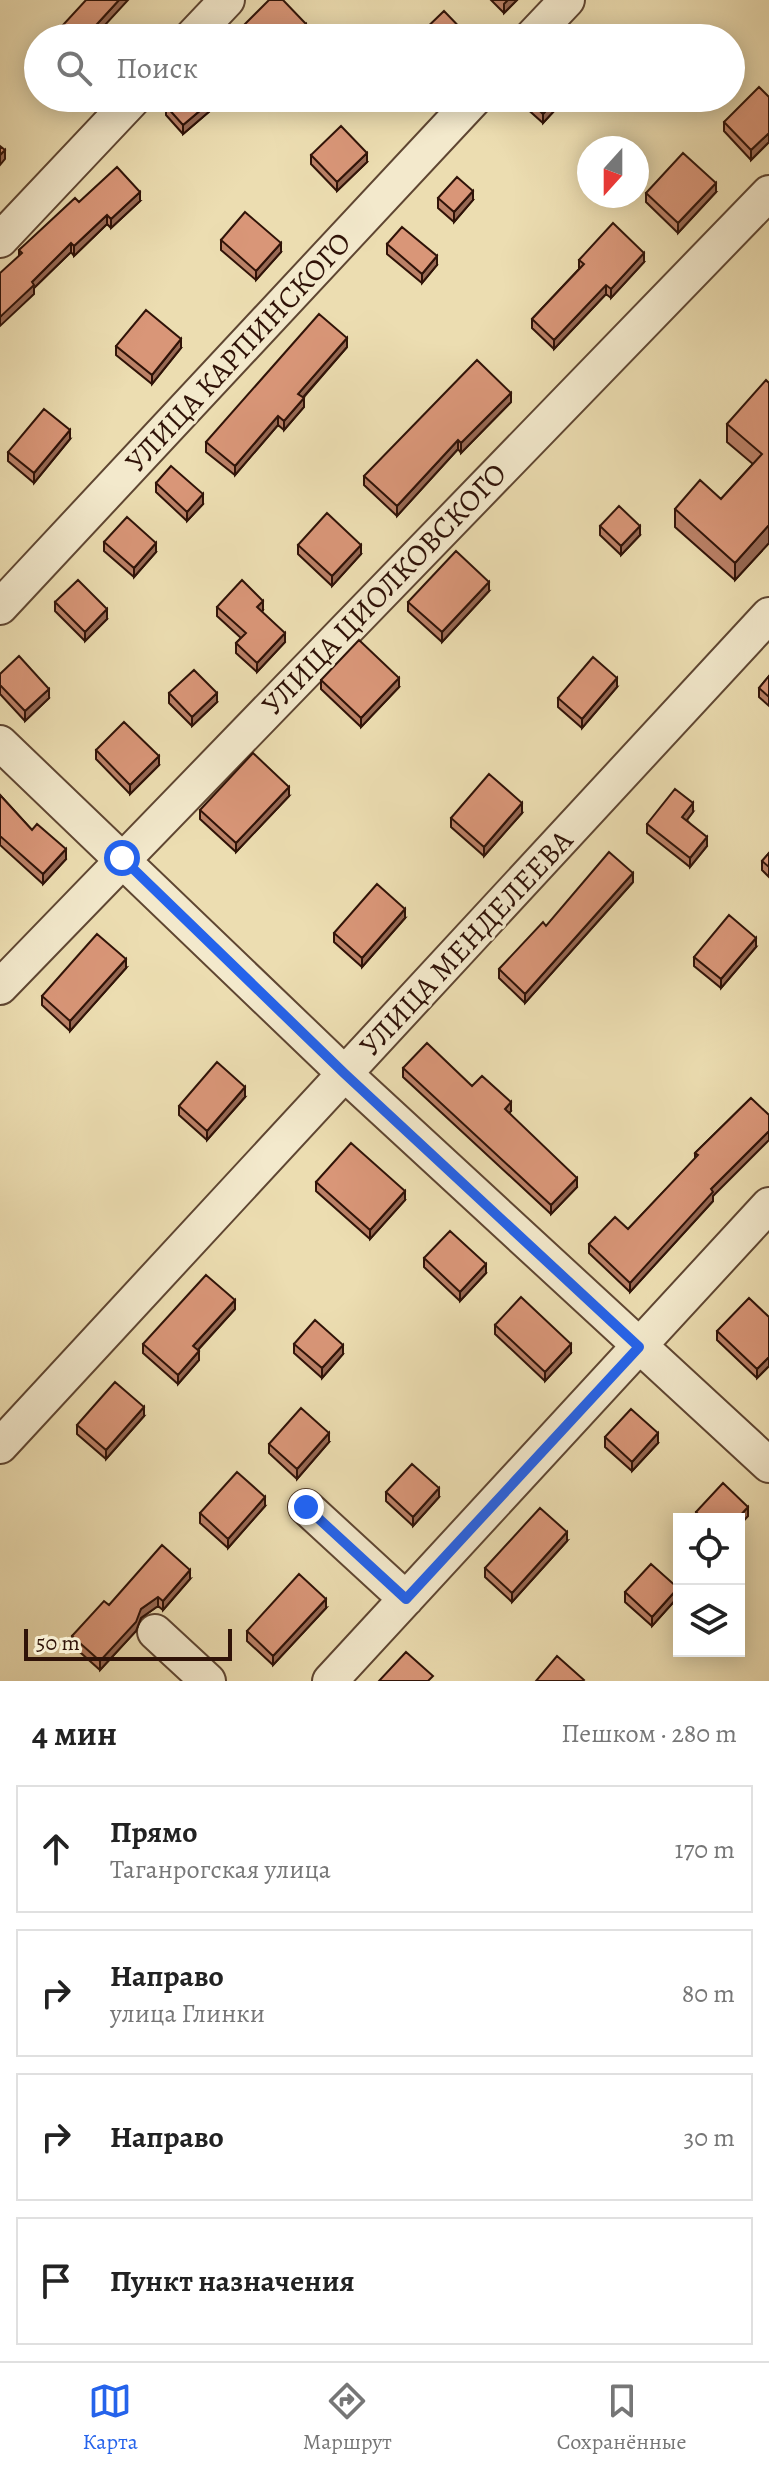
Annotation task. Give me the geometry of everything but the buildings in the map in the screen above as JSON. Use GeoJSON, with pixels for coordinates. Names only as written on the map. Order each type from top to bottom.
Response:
{"type":"FeatureCollection","features":[{"type":"Feature","properties":{"kind":"street"},"geometry":{"type":"LineString","coordinates":[[544,24],[567,0]]}},
{"type":"Feature","properties":{"kind":"street"},"geometry":{"type":"LineString","coordinates":[[203,24],[224,1]]}},
{"type":"Feature","properties":{"kind":"street"},"geometry":{"type":"LineString","coordinates":[[0,240],[121,112]]}},
{"type":"Feature","properties":{"kind":"street","name":"УЛИЦА КАРПИНСКОГО"},"geometry":{"type":"LineString","coordinates":[[0,607],[462,112]]}},
{"type":"Feature","properties":{"kind":"street","name":"УЛИЦА ЦИОЛКОВСКОГО"},"geometry":{"type":"LineString","coordinates":[[0,987],[769,193]]}},
{"type":"Feature","properties":{"kind":"street","name":"УЛИЦА МЕНДЕЛЕЕВА"},"geometry":{"type":"LineString","coordinates":[[0,1446],[769,615]]}},
{"type":"Feature","properties":{"kind":"street"},"geometry":{"type":"LineString","coordinates":[[0,743],[345,1074],[769,1465]]}},
{"type":"Feature","properties":{"kind":"street"},"geometry":{"type":"LineString","coordinates":[[330,1681],[769,1205]]}},
{"type":"Feature","properties":{"kind":"street"},"geometry":{"type":"LineString","coordinates":[[306,1507],[406,1599]]}},
{"type":"Feature","properties":{"kind":"street"},"geometry":{"type":"LineString","coordinates":[[155,1632],[208,1681]]}},
{"type":"Feature","properties":{"kind":"route"},"geometry":{"type":"LineString","coordinates":[[122,858],[345,1074],[639,1347],[406,1599],[306,1507]]}}]}
